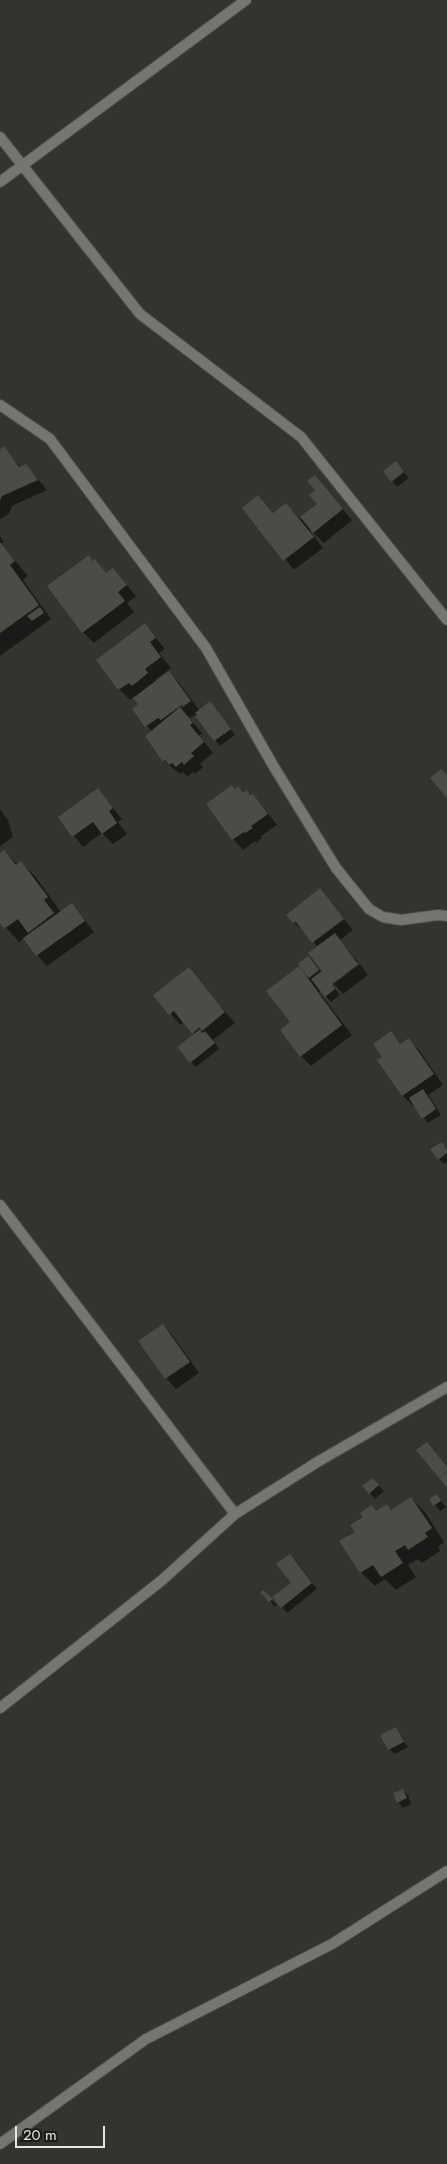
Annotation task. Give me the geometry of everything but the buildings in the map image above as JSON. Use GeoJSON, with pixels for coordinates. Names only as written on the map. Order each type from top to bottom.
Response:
{"type":"FeatureCollection","features":[{"type":"Feature","properties":{"kind":"street"},"geometry":{"type":"LineString","coordinates":[[0,182],[246,0]]}},
{"type":"Feature","properties":{"kind":"street"},"geometry":{"type":"LineString","coordinates":[[0,137],[140,314],[300,437],[447,620]]}},
{"type":"Feature","properties":{"kind":"street"},"geometry":{"type":"LineString","coordinates":[[0,406],[50,439],[206,648],[274,767],[336,868],[369,909],[383,917],[402,920],[438,915],[447,916]]}},
{"type":"Feature","properties":{"kind":"street"},"geometry":{"type":"LineString","coordinates":[[0,1205],[235,1514]]}},
{"type":"Feature","properties":{"kind":"street"},"geometry":{"type":"LineString","coordinates":[[0,1708],[161,1581],[235,1514],[319,1461],[447,1387]]}},
{"type":"Feature","properties":{"kind":"street"},"geometry":{"type":"LineString","coordinates":[[0,2144],[146,2039],[332,1944],[447,1871]]}}]}
